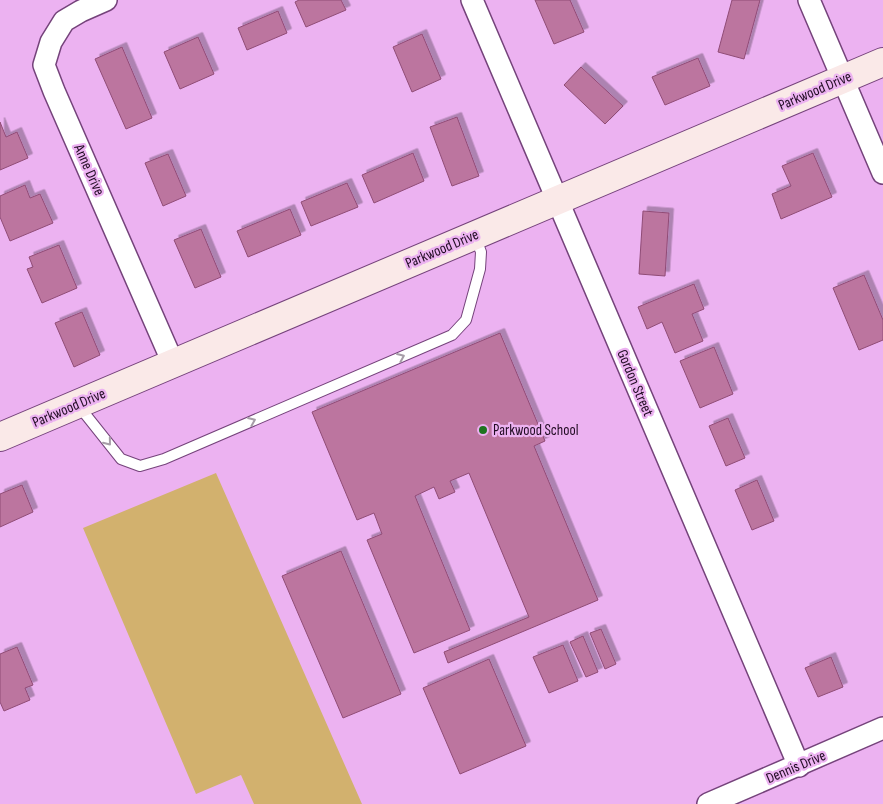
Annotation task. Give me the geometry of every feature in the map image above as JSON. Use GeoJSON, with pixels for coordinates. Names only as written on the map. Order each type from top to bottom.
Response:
{"type":"FeatureCollection","features":[{"type":"Feature","properties":{"kind":"street","name":"Anne Drive"},"geometry":{"type":"LineString","coordinates":[[106,0],[81,11],[64,22],[51,42],[44,65],[173,363]]}},
{"type":"Feature","properties":{"kind":"street","name":"Gordon Street"},"geometry":{"type":"LineString","coordinates":[[472,0],[799,766]]}},
{"type":"Feature","properties":{"kind":"street"},"geometry":{"type":"LineString","coordinates":[[809,0],[883,173]]}},
{"type":"Feature","properties":{"kind":"street","name":"Parkwood Drive"},"geometry":{"type":"LineString","coordinates":[[0,437],[883,62]]}},
{"type":"Feature","properties":{"kind":"street","name":"Dennis Drive"},"geometry":{"type":"LineString","coordinates":[[708,804],[883,728]]}},
{"type":"Feature","properties":{"kind":"lane"},"geometry":{"type":"LineString","coordinates":[[77,404],[121,459],[140,466],[164,459],[452,335],[466,320],[480,269],[481,252],[474,236]]}},
{"type":"Feature","properties":{"kind":"shaded area"},"geometry":{"type":"Polygon","coordinates":[[[216,473],[362,804],[254,804],[241,775],[196,794],[83,528],[216,473]]]}},
{"type":"Feature","properties":{"kind":"building"},"geometry":{"type":"Polygon","coordinates":[[[299,0],[341,0],[346,10],[306,27],[295,2],[299,0]]]}},
{"type":"Feature","properties":{"kind":"building"},"geometry":{"type":"Polygon","coordinates":[[[535,0],[570,0],[584,32],[554,44],[535,0]]]}},
{"type":"Feature","properties":{"kind":"building"},"geometry":{"type":"Polygon","coordinates":[[[732,0],[760,0],[744,59],[718,52],[732,0]]]}},
{"type":"Feature","properties":{"kind":"building"},"geometry":{"type":"Polygon","coordinates":[[[278,11],[287,33],[247,50],[238,28],[278,11]]]}},
{"type":"Feature","properties":{"kind":"building"},"geometry":{"type":"Polygon","coordinates":[[[422,34],[441,79],[412,92],[393,47],[422,34]]]}},
{"type":"Feature","properties":{"kind":"building"},"geometry":{"type":"Polygon","coordinates":[[[198,37],[214,74],[180,89],[164,52],[198,37]]]}},
{"type":"Feature","properties":{"kind":"building"},"geometry":{"type":"Polygon","coordinates":[[[122,47],[152,118],[126,129],[95,59],[122,47]]]}},
{"type":"Feature","properties":{"kind":"building"},"geometry":{"type":"Polygon","coordinates":[[[698,58],[710,86],[665,105],[652,77],[698,58]]]}},
{"type":"Feature","properties":{"kind":"building"},"geometry":{"type":"Polygon","coordinates":[[[581,67],[623,106],[605,124],[564,85],[581,67]]]}},
{"type":"Feature","properties":{"kind":"building"},"geometry":{"type":"Polygon","coordinates":[[[457,117],[479,176],[452,186],[430,127],[457,117]]]}},
{"type":"Feature","properties":{"kind":"building"},"geometry":{"type":"Polygon","coordinates":[[[0,122],[6,137],[17,132],[28,158],[0,170],[0,122]]]}},
{"type":"Feature","properties":{"kind":"building"},"geometry":{"type":"Polygon","coordinates":[[[413,153],[424,181],[374,203],[362,175],[413,153]]]}},
{"type":"Feature","properties":{"kind":"building"},"geometry":{"type":"Polygon","coordinates":[[[813,153],[832,197],[781,219],[772,194],[791,186],[782,166],[813,153]]]}},
{"type":"Feature","properties":{"kind":"building"},"geometry":{"type":"Polygon","coordinates":[[[168,154],[186,196],[163,206],[145,163],[168,154]]]}},
{"type":"Feature","properties":{"kind":"building"},"geometry":{"type":"Polygon","coordinates":[[[347,183],[358,207],[311,226],[301,202],[347,183]]]}},
{"type":"Feature","properties":{"kind":"building"},"geometry":{"type":"Polygon","coordinates":[[[25,185],[30,198],[40,194],[53,223],[10,241],[0,217],[0,196],[25,185]]]}},
{"type":"Feature","properties":{"kind":"building"},"geometry":{"type":"Polygon","coordinates":[[[290,209],[301,235],[248,257],[237,231],[290,209]]]}},
{"type":"Feature","properties":{"kind":"building"},"geometry":{"type":"Polygon","coordinates":[[[643,211],[669,213],[665,276],[639,274],[643,211]]]}},
{"type":"Feature","properties":{"kind":"building"},"geometry":{"type":"Polygon","coordinates":[[[201,229],[221,277],[195,288],[174,240],[201,229]]]}},
{"type":"Feature","properties":{"kind":"building"},"geometry":{"type":"Polygon","coordinates":[[[59,245],[77,288],[42,303],[27,269],[33,267],[29,257],[59,245]]]}},
{"type":"Feature","properties":{"kind":"building"},"geometry":{"type":"Polygon","coordinates":[[[864,275],[883,320],[883,340],[859,350],[833,288],[864,275]]]}},
{"type":"Feature","properties":{"kind":"building"},"geometry":{"type":"Polygon","coordinates":[[[694,284],[704,309],[692,314],[703,341],[675,353],[662,322],[647,329],[638,307],[694,284]]]}},
{"type":"Feature","properties":{"kind":"building"},"geometry":{"type":"Polygon","coordinates":[[[82,312],[100,355],[74,367],[55,323],[82,312]]]}},
{"type":"Feature","properties":{"kind":"building"},"geometry":{"type":"Polygon","coordinates":[[[500,333],[545,441],[534,446],[598,600],[448,663],[444,652],[529,617],[469,473],[450,481],[455,492],[439,499],[434,487],[415,496],[470,630],[414,653],[367,540],[382,534],[374,513],[357,520],[312,412],[500,333]]]}},
{"type":"Feature","properties":{"kind":"building"},"geometry":{"type":"Polygon","coordinates":[[[714,347],[733,394],[700,408],[680,361],[714,347]]]}},
{"type":"Feature","properties":{"kind":"building"},"geometry":{"type":"Polygon","coordinates":[[[728,418],[745,458],[726,466],[709,426],[728,418]]]}},
{"type":"Feature","properties":{"kind":"building"},"geometry":{"type":"Polygon","coordinates":[[[757,480],[774,521],[752,530],[735,490],[757,480]]]}},
{"type":"Feature","properties":{"kind":"building"},"geometry":{"type":"Polygon","coordinates":[[[22,485],[33,512],[0,527],[0,494],[22,485]]]}},
{"type":"Feature","properties":{"kind":"building"},"geometry":{"type":"Polygon","coordinates":[[[341,551],[401,694],[343,718],[282,576],[341,551]]]}},
{"type":"Feature","properties":{"kind":"building"},"geometry":{"type":"Polygon","coordinates":[[[601,629],[616,664],[605,669],[590,633],[601,629]]]}},
{"type":"Feature","properties":{"kind":"building"},"geometry":{"type":"Polygon","coordinates":[[[583,636],[598,672],[586,677],[570,642],[583,636]]]}},
{"type":"Feature","properties":{"kind":"building"},"geometry":{"type":"Polygon","coordinates":[[[563,645],[578,681],[549,693],[533,657],[563,645]]]}},
{"type":"Feature","properties":{"kind":"building"},"geometry":{"type":"Polygon","coordinates":[[[17,647],[33,685],[25,688],[30,700],[4,711],[0,702],[0,654],[17,647]]]}},
{"type":"Feature","properties":{"kind":"building"},"geometry":{"type":"Polygon","coordinates":[[[831,657],[843,687],[818,697],[805,668],[831,657]]]}},
{"type":"Feature","properties":{"kind":"building"},"geometry":{"type":"Polygon","coordinates":[[[489,659],[526,746],[460,774],[423,688],[489,659]]]}},
{"type":"Feature","properties":{"kind":"place","name":"Parkwood School"},"geometry":{"type":"Point","coordinates":[483,430]}}]}
